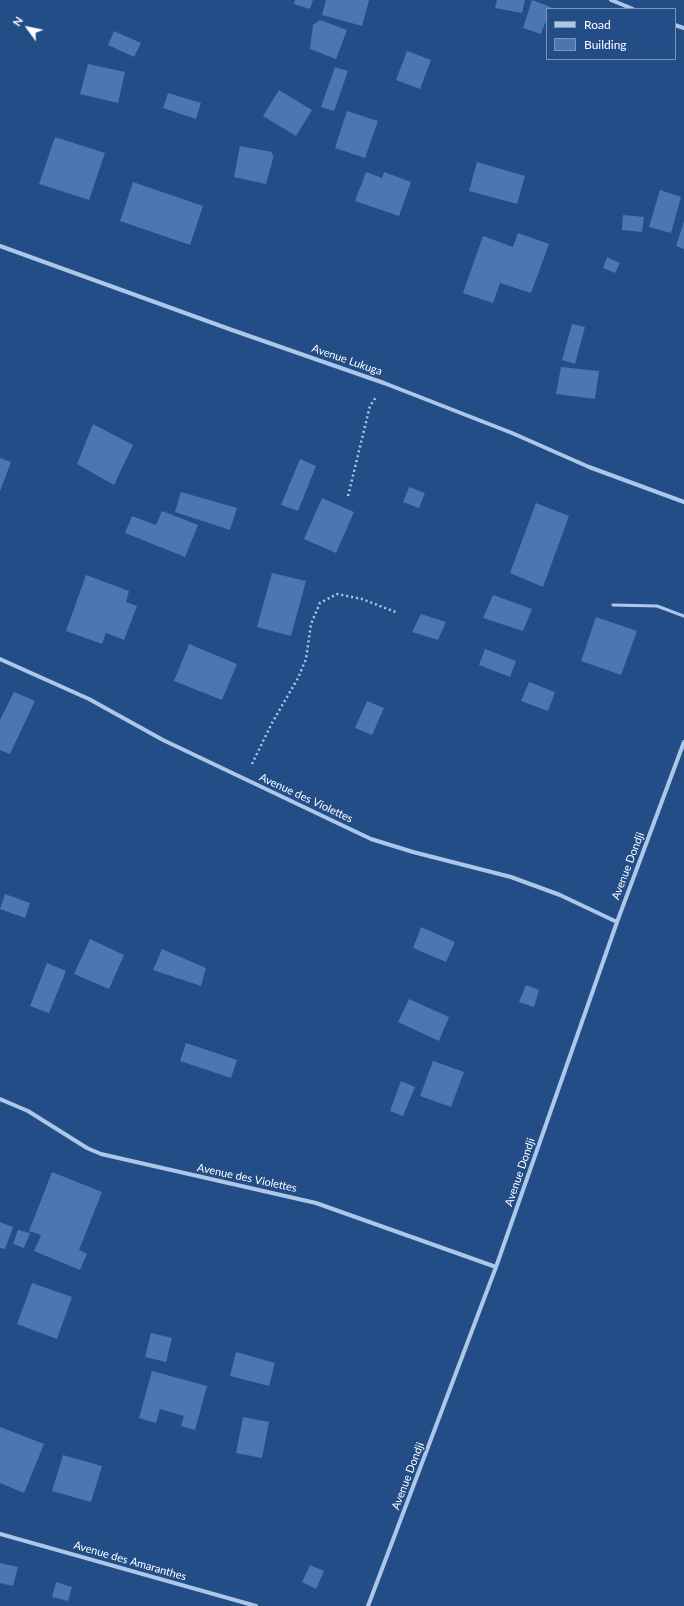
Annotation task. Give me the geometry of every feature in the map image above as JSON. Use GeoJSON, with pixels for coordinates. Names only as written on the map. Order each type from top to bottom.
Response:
{"type":"FeatureCollection","features":[{"type":"Feature","properties":{"kind":"street"},"geometry":{"type":"LineString","coordinates":[[611,0],[631,8]]}},
{"type":"Feature","properties":{"kind":"street","name":"Avenue Lukuga"},"geometry":{"type":"LineString","coordinates":[[0,246],[384,383],[512,433],[589,467],[684,502]]}},
{"type":"Feature","properties":{"kind":"street","name":"Avenue des Violettes"},"geometry":{"type":"LineString","coordinates":[[0,659],[89,699],[163,740],[370,839],[413,852],[511,877],[560,895],[617,922]]}},
{"type":"Feature","properties":{"kind":"street","name":"Avenue Dondji"},"geometry":{"type":"LineString","coordinates":[[368,1606],[496,1267],[617,922],[684,742]]}},
{"type":"Feature","properties":{"kind":"street","name":"Avenue des Violettes"},"geometry":{"type":"LineString","coordinates":[[0,1099],[28,1111],[86,1148],[101,1154],[309,1201],[496,1267]]}},
{"type":"Feature","properties":{"kind":"street","name":"Avenue des Amaranthes"},"geometry":{"type":"LineString","coordinates":[[0,1534],[256,1606]]}},
{"type":"Feature","properties":{"kind":"lane"},"geometry":{"type":"LineString","coordinates":[[613,605],[658,606],[684,616]]}},
{"type":"Feature","properties":{"kind":"path"},"geometry":{"type":"LineString","coordinates":[[348,496],[370,406],[384,383]]}},
{"type":"Feature","properties":{"kind":"path"},"geometry":{"type":"LineString","coordinates":[[245,779],[272,723],[298,678],[306,659],[311,624],[320,603],[337,594],[362,599],[398,613]]}},
{"type":"Feature","properties":{"kind":"building"},"geometry":{"type":"Polygon","coordinates":[[[295,0],[313,0],[310,9],[294,4],[295,0]]]}},
{"type":"Feature","properties":{"kind":"building"},"geometry":{"type":"Polygon","coordinates":[[[326,0],[369,0],[362,26],[322,15],[326,0]]]}},
{"type":"Feature","properties":{"kind":"building"},"geometry":{"type":"Polygon","coordinates":[[[497,0],[525,0],[522,13],[495,8],[497,0]]]}},
{"type":"Feature","properties":{"kind":"building"},"geometry":{"type":"Polygon","coordinates":[[[532,0],[551,7],[546,8],[546,21],[541,34],[523,28],[532,0]]]}},
{"type":"Feature","properties":{"kind":"building"},"geometry":{"type":"Polygon","coordinates":[[[320,20],[347,30],[336,59],[310,49],[313,25],[320,20]]]}},
{"type":"Feature","properties":{"kind":"building"},"geometry":{"type":"Polygon","coordinates":[[[114,31],[141,43],[134,57],[108,45],[114,31]]]}},
{"type":"Feature","properties":{"kind":"building"},"geometry":{"type":"Polygon","coordinates":[[[407,51],[431,60],[420,89],[396,80],[407,51]]]}},
{"type":"Feature","properties":{"kind":"building"},"geometry":{"type":"Polygon","coordinates":[[[88,64],[125,72],[118,103],[80,94],[88,64]]]}},
{"type":"Feature","properties":{"kind":"building"},"geometry":{"type":"Polygon","coordinates":[[[335,67],[348,71],[334,111],[321,107],[335,67]]]}},
{"type":"Feature","properties":{"kind":"building"},"geometry":{"type":"Polygon","coordinates":[[[279,90],[312,110],[296,136],[263,116],[279,90]]]}},
{"type":"Feature","properties":{"kind":"building"},"geometry":{"type":"Polygon","coordinates":[[[168,93],[201,103],[196,119],[163,108],[168,93]]]}},
{"type":"Feature","properties":{"kind":"building"},"geometry":{"type":"Polygon","coordinates":[[[347,111],[378,121],[365,158],[335,148],[347,111]]]}},
{"type":"Feature","properties":{"kind":"building"},"geometry":{"type":"Polygon","coordinates":[[[55,137],[105,153],[89,200],[39,184],[55,137]]]}},
{"type":"Feature","properties":{"kind":"building"},"geometry":{"type":"Polygon","coordinates":[[[240,146],[272,152],[272,155],[274,155],[266,184],[234,177],[240,146]]]}},
{"type":"Feature","properties":{"kind":"building"},"geometry":{"type":"Polygon","coordinates":[[[477,162],[525,176],[517,204],[469,191],[477,162]]]}},
{"type":"Feature","properties":{"kind":"building"},"geometry":{"type":"Polygon","coordinates":[[[366,172],[382,178],[384,172],[411,182],[399,216],[355,201],[366,172]]]}},
{"type":"Feature","properties":{"kind":"building"},"geometry":{"type":"Polygon","coordinates":[[[133,182],[203,206],[190,245],[120,221],[133,182]]]}},
{"type":"Feature","properties":{"kind":"building"},"geometry":{"type":"Polygon","coordinates":[[[660,190],[681,197],[671,233],[649,227],[660,190]]]}},
{"type":"Feature","properties":{"kind":"building"},"geometry":{"type":"Polygon","coordinates":[[[623,215],[644,217],[642,232],[622,230],[623,215]]]}},
{"type":"Feature","properties":{"kind":"building"},"geometry":{"type":"Polygon","coordinates":[[[684,221],[684,249],[676,246],[684,221]]]}},
{"type":"Feature","properties":{"kind":"building"},"geometry":{"type":"Polygon","coordinates":[[[518,233],[549,244],[531,293],[500,283],[493,303],[463,293],[483,236],[513,247],[518,233]]]}},
{"type":"Feature","properties":{"kind":"building"},"geometry":{"type":"Polygon","coordinates":[[[607,257],[620,263],[615,273],[603,268],[607,257]]]}},
{"type":"Feature","properties":{"kind":"building"},"geometry":{"type":"Polygon","coordinates":[[[572,324],[585,327],[575,364],[562,360],[572,324]]]}},
{"type":"Feature","properties":{"kind":"building"},"geometry":{"type":"Polygon","coordinates":[[[561,367],[599,371],[595,399],[556,394],[561,367]]]}},
{"type":"Feature","properties":{"kind":"building"},"geometry":{"type":"Polygon","coordinates":[[[93,424],[133,445],[114,485],[77,464],[93,424]]]}},
{"type":"Feature","properties":{"kind":"building"},"geometry":{"type":"Polygon","coordinates":[[[0,458],[11,462],[0,491],[0,458]]]}},
{"type":"Feature","properties":{"kind":"building"},"geometry":{"type":"Polygon","coordinates":[[[300,459],[316,466],[298,511],[281,505],[300,459]]]}},
{"type":"Feature","properties":{"kind":"building"},"geometry":{"type":"Polygon","coordinates":[[[409,487],[425,493],[419,508],[403,502],[409,487]]]}},
{"type":"Feature","properties":{"kind":"building"},"geometry":{"type":"Polygon","coordinates":[[[181,492],[237,508],[230,530],[175,512],[181,492]]]}},
{"type":"Feature","properties":{"kind":"building"},"geometry":{"type":"Polygon","coordinates":[[[322,498],[354,512],[336,553],[304,539],[322,498]]]}},
{"type":"Feature","properties":{"kind":"building"},"geometry":{"type":"Polygon","coordinates":[[[536,503],[569,516],[543,587],[510,573],[536,503]]]}},
{"type":"Feature","properties":{"kind":"building"},"geometry":{"type":"Polygon","coordinates":[[[162,511],[198,525],[185,557],[125,533],[132,516],[156,525],[162,511]]]}},
{"type":"Feature","properties":{"kind":"building"},"geometry":{"type":"Polygon","coordinates":[[[272,573],[306,581],[291,636],[257,627],[272,573]]]}},
{"type":"Feature","properties":{"kind":"building"},"geometry":{"type":"Polygon","coordinates":[[[86,575],[129,591],[126,602],[137,606],[124,640],[106,633],[102,644],[66,631],[86,575]]]}},
{"type":"Feature","properties":{"kind":"building"},"geometry":{"type":"Polygon","coordinates":[[[493,595],[532,609],[523,631],[483,618],[493,595]]]}},
{"type":"Feature","properties":{"kind":"building"},"geometry":{"type":"Polygon","coordinates":[[[421,614],[446,622],[438,640],[412,632],[421,614]]]}},
{"type":"Feature","properties":{"kind":"building"},"geometry":{"type":"Polygon","coordinates":[[[596,617],[637,631],[621,675],[581,661],[596,617]]]}},
{"type":"Feature","properties":{"kind":"building"},"geometry":{"type":"Polygon","coordinates":[[[189,644],[237,664],[222,700],[174,681],[189,644]]]}},
{"type":"Feature","properties":{"kind":"building"},"geometry":{"type":"Polygon","coordinates":[[[485,649],[516,661],[510,677],[479,665],[485,649]]]}},
{"type":"Feature","properties":{"kind":"building"},"geometry":{"type":"Polygon","coordinates":[[[529,682],[555,692],[548,711],[521,701],[529,682]]]}},
{"type":"Feature","properties":{"kind":"building"},"geometry":{"type":"Polygon","coordinates":[[[14,692],[35,701],[10,754],[0,750],[0,720],[14,692]]]}},
{"type":"Feature","properties":{"kind":"building"},"geometry":{"type":"Polygon","coordinates":[[[367,701],[384,708],[372,735],[355,728],[367,701]]]}},
{"type":"Feature","properties":{"kind":"building"},"geometry":{"type":"Polygon","coordinates":[[[5,894],[30,903],[25,918],[0,909],[5,894]]]}},
{"type":"Feature","properties":{"kind":"building"},"geometry":{"type":"Polygon","coordinates":[[[421,927],[455,942],[446,962],[413,948],[421,927]]]}},
{"type":"Feature","properties":{"kind":"building"},"geometry":{"type":"Polygon","coordinates":[[[90,939],[124,955],[109,989],[74,974],[90,939]]]}},
{"type":"Feature","properties":{"kind":"building"},"geometry":{"type":"Polygon","coordinates":[[[162,949],[206,968],[201,986],[153,970],[162,949]]]}},
{"type":"Feature","properties":{"kind":"building"},"geometry":{"type":"Polygon","coordinates":[[[47,963],[66,971],[49,1013],[30,1006],[47,963]]]}},
{"type":"Feature","properties":{"kind":"building"},"geometry":{"type":"Polygon","coordinates":[[[526,985],[539,990],[534,1007],[519,1002],[526,985]]]}},
{"type":"Feature","properties":{"kind":"building"},"geometry":{"type":"Polygon","coordinates":[[[409,999],[449,1017],[439,1041],[398,1022],[409,999]]]}},
{"type":"Feature","properties":{"kind":"building"},"geometry":{"type":"Polygon","coordinates":[[[186,1043],[237,1060],[231,1078],[180,1061],[186,1043]]]}},
{"type":"Feature","properties":{"kind":"building"},"geometry":{"type":"Polygon","coordinates":[[[433,1061],[464,1072],[451,1107],[420,1096],[433,1061]]]}},
{"type":"Feature","properties":{"kind":"building"},"geometry":{"type":"Polygon","coordinates":[[[401,1081],[415,1087],[403,1116],[390,1111],[401,1081]]]}},
{"type":"Feature","properties":{"kind":"building"},"geometry":{"type":"Polygon","coordinates":[[[52,1172],[102,1192],[79,1250],[87,1254],[80,1270],[34,1251],[41,1235],[29,1231],[52,1172]]]}},
{"type":"Feature","properties":{"kind":"building"},"geometry":{"type":"Polygon","coordinates":[[[0,1222],[13,1227],[5,1249],[0,1248],[0,1222]]]}},
{"type":"Feature","properties":{"kind":"building"},"geometry":{"type":"Polygon","coordinates":[[[18,1230],[30,1233],[24,1248],[13,1244],[18,1230]]]}},
{"type":"Feature","properties":{"kind":"building"},"geometry":{"type":"Polygon","coordinates":[[[32,1283],[72,1297],[57,1339],[17,1324],[32,1283]]]}},
{"type":"Feature","properties":{"kind":"building"},"geometry":{"type":"Polygon","coordinates":[[[151,1333],[172,1338],[166,1362],[145,1357],[151,1333]]]}},
{"type":"Feature","properties":{"kind":"building"},"geometry":{"type":"Polygon","coordinates":[[[236,1352],[275,1363],[269,1386],[230,1376],[236,1352]]]}},
{"type":"Feature","properties":{"kind":"building"},"geometry":{"type":"Polygon","coordinates":[[[152,1371],[207,1386],[195,1430],[181,1426],[184,1416],[160,1409],[156,1423],[139,1418],[152,1371]]]}},
{"type":"Feature","properties":{"kind":"building"},"geometry":{"type":"Polygon","coordinates":[[[243,1417],[269,1422],[262,1458],[236,1453],[243,1417]]]}},
{"type":"Feature","properties":{"kind":"building"},"geometry":{"type":"Polygon","coordinates":[[[0,1427],[44,1444],[24,1493],[0,1483],[0,1427]]]}},
{"type":"Feature","properties":{"kind":"building"},"geometry":{"type":"Polygon","coordinates":[[[63,1455],[102,1466],[91,1502],[52,1491],[63,1455]]]}},
{"type":"Feature","properties":{"kind":"building"},"geometry":{"type":"Polygon","coordinates":[[[0,1563],[18,1567],[13,1586],[0,1583],[0,1563]]]}},
{"type":"Feature","properties":{"kind":"building"},"geometry":{"type":"Polygon","coordinates":[[[310,1565],[324,1571],[316,1589],[302,1582],[310,1565]]]}},
{"type":"Feature","properties":{"kind":"building"},"geometry":{"type":"Polygon","coordinates":[[[56,1582],[72,1587],[68,1601],[52,1597],[56,1582]]]}}]}
